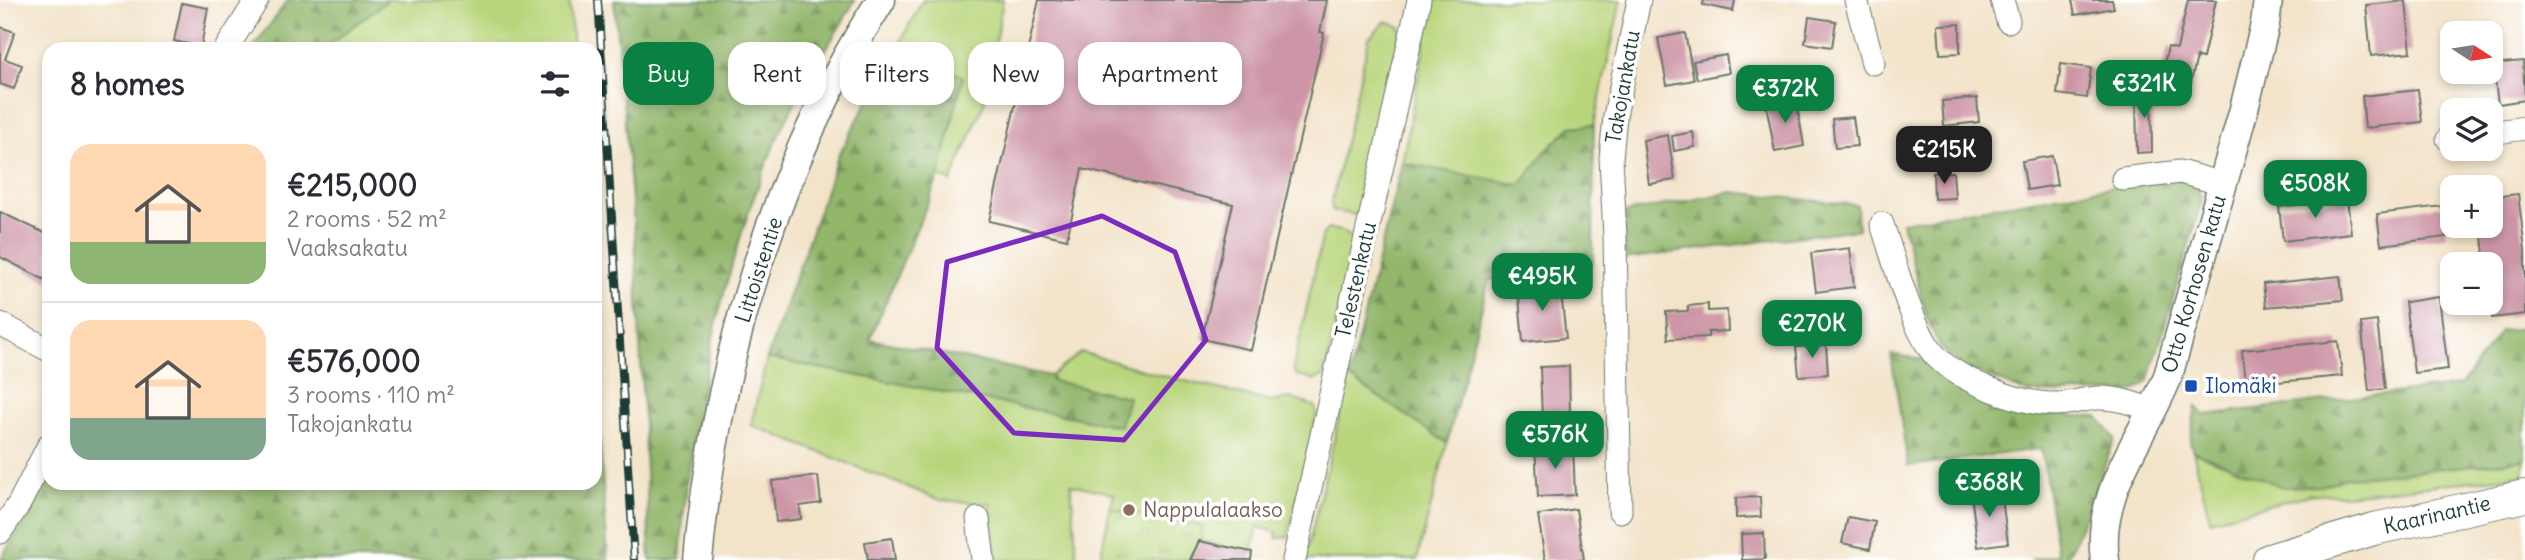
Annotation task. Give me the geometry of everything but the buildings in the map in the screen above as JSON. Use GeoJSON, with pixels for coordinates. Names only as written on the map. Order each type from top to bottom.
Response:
{"type":"FeatureCollection","features":[{"type":"Feature","properties":{"kind":"main road","name":"Kaarinantie"},"geometry":{"type":"LineString","coordinates":[[2269,560],[2374,529],[2525,496]]}},
{"type":"Feature","properties":{"kind":"street"},"geometry":{"type":"LineString","coordinates":[[230,42],[257,0]]}},
{"type":"Feature","properties":{"kind":"street","name":"Littoistentie"},"geometry":{"type":"LineString","coordinates":[[698,560],[716,424],[750,291],[791,176],[810,132],[881,0]]}},
{"type":"Feature","properties":{"kind":"street","name":"Telestenkatu"},"geometry":{"type":"LineString","coordinates":[[1294,560],[1419,0]]}},
{"type":"Feature","properties":{"kind":"street","name":"Takojankatu"},"geometry":{"type":"LineString","coordinates":[[1620,511],[1611,158],[1615,116],[1639,0]]}},
{"type":"Feature","properties":{"kind":"street"},"geometry":{"type":"LineString","coordinates":[[1856,0],[1873,63]]}},
{"type":"Feature","properties":{"kind":"street","name":"Otto Korhosen katu"},"geometry":{"type":"LineString","coordinates":[[2105,560],[2103,520],[2110,496],[2154,411],[2171,364],[2223,184],[2265,24],[2267,0]]}},
{"type":"Feature","properties":{"kind":"street"},"geometry":{"type":"LineString","coordinates":[[2503,131],[2525,128]]}},
{"type":"Feature","properties":{"kind":"street"},"geometry":{"type":"LineString","coordinates":[[2123,179],[2180,172],[2223,184]]}},
{"type":"Feature","properties":{"kind":"street"},"geometry":{"type":"LineString","coordinates":[[1882,224],[1907,297],[1931,350],[1960,374],[2006,396],[2054,404],[2099,398],[2128,401],[2154,411]]}},
{"type":"Feature","properties":{"kind":"street"},"geometry":{"type":"LineString","coordinates":[[0,324],[42,346]]}},
{"type":"Feature","properties":{"kind":"street"},"geometry":{"type":"LineString","coordinates":[[0,532],[19,504],[42,459]]}},
{"type":"Feature","properties":{"kind":"street"},"geometry":{"type":"LineString","coordinates":[[978,519],[984,560]]}},
{"type":"Feature","properties":{"kind":"highlighted area"},"geometry":{"type":"Polygon","coordinates":[[[1102,216],[1175,252],[1206,340],[1124,440],[1014,433],[937,348],[947,262],[1102,216]]]}},
{"type":"Feature","properties":{"kind":"green space"},"geometry":{"type":"Polygon","coordinates":[[[288,0],[388,0],[332,42],[257,42],[288,0]]]}},
{"type":"Feature","properties":{"kind":"green space"},"geometry":{"type":"Polygon","coordinates":[[[388,0],[569,0],[572,42],[332,42],[388,0]]]}},
{"type":"Feature","properties":{"kind":"green space"},"geometry":{"type":"Polygon","coordinates":[[[614,0],[855,0],[826,50],[826,42],[728,42],[728,105],[794,105],[756,191],[724,294],[691,455],[680,560],[650,560],[635,234],[623,105],[714,105],[714,42],[623,42],[623,100],[614,0]]]}},
{"type":"Feature","properties":{"kind":"green space"},"geometry":{"type":"Polygon","coordinates":[[[923,0],[1003,0],[996,42],[968,42],[968,105],[983,105],[951,182],[939,176],[963,77],[954,72],[954,42],[900,42],[923,0]]]}},
{"type":"Feature","properties":{"kind":"green space"},"geometry":{"type":"Polygon","coordinates":[[[1433,0],[1621,0],[1594,125],[1571,127],[1545,152],[1521,186],[1402,163],[1433,0]]]}},
{"type":"Feature","properties":{"kind":"green space"},"geometry":{"type":"Polygon","coordinates":[[[1386,21],[1399,26],[1401,30],[1361,208],[1357,215],[1333,211],[1331,204],[1369,38],[1386,21]]]}},
{"type":"Feature","properties":{"kind":"green space"},"geometry":{"type":"Polygon","coordinates":[[[954,72],[963,77],[939,176],[870,339],[1051,376],[1052,381],[1128,397],[1120,426],[767,358],[838,156],[866,105],[954,105],[954,72]]]}},
{"type":"Feature","properties":{"kind":"green space"},"geometry":{"type":"Polygon","coordinates":[[[1594,125],[1593,264],[1489,280],[1447,443],[1349,377],[1402,163],[1521,185],[1545,152],[1571,127],[1594,125]]]}},
{"type":"Feature","properties":{"kind":"green space"},"geometry":{"type":"Polygon","coordinates":[[[2186,179],[2197,185],[2202,201],[2148,382],[2132,392],[2029,393],[1963,367],[1939,346],[1927,318],[1902,222],[2123,185],[2186,179]]]}},
{"type":"Feature","properties":{"kind":"green space"},"geometry":{"type":"Polygon","coordinates":[[[1732,192],[1857,205],[1858,229],[1624,259],[1623,213],[1732,192]]]}},
{"type":"Feature","properties":{"kind":"green space"},"geometry":{"type":"Polygon","coordinates":[[[1328,229],[1341,231],[1355,240],[1324,376],[1314,380],[1297,376],[1293,369],[1323,234],[1328,229]]]}},
{"type":"Feature","properties":{"kind":"green space"},"geometry":{"type":"Polygon","coordinates":[[[2525,328],[2525,460],[2346,478],[2321,486],[2283,487],[2193,451],[2190,442],[2196,406],[2204,415],[2461,385],[2500,331],[2525,328]]]}},
{"type":"Feature","properties":{"kind":"green space"},"geometry":{"type":"Polygon","coordinates":[[[1081,352],[1160,375],[1272,402],[1289,398],[1314,406],[1317,412],[1288,537],[1276,538],[1277,532],[1258,527],[1252,552],[1200,541],[1202,527],[1110,508],[1114,494],[1071,484],[1077,560],[996,560],[990,504],[940,500],[751,425],[767,358],[1119,426],[1128,397],[1052,381],[1051,376],[1081,352]]]}},
{"type":"Feature","properties":{"kind":"green space"},"geometry":{"type":"Polygon","coordinates":[[[1891,354],[1925,360],[1947,378],[1981,399],[2014,413],[2098,417],[2115,439],[2067,560],[2031,560],[2058,555],[2041,449],[1908,466],[1891,354]]]}},
{"type":"Feature","properties":{"kind":"green space"},"geometry":{"type":"Polygon","coordinates":[[[1349,377],[1447,443],[1417,560],[1305,560],[1349,377]]]}},
{"type":"Feature","properties":{"kind":"green space"},"geometry":{"type":"Polygon","coordinates":[[[2193,451],[2213,460],[2321,486],[2346,478],[2525,460],[2525,475],[2347,495],[2312,494],[2210,520],[2193,451]]]}},
{"type":"Feature","properties":{"kind":"green space"},"geometry":{"type":"Polygon","coordinates":[[[602,471],[608,560],[0,560],[43,490],[602,490],[602,471]]]}},
{"type":"Feature","properties":{"kind":"green space"},"geometry":{"type":"Polygon","coordinates":[[[1110,508],[1203,527],[1197,552],[1192,552],[1190,560],[1100,560],[1110,508]]]}},
{"type":"Feature","properties":{"kind":"railway"},"geometry":{"type":"LineString","coordinates":[[598,0],[601,42]]}},
{"type":"Feature","properties":{"kind":"railway"},"geometry":{"type":"LineString","coordinates":[[602,62],[634,560]]}},
{"type":"Feature","properties":{"kind":"place","name":"Ilomäki"},"geometry":{"type":"Point","coordinates":[2191,386]}},
{"type":"Feature","properties":{"kind":"place","name":"Nappulalaakso"},"geometry":{"type":"Point","coordinates":[1129,510]}}]}
